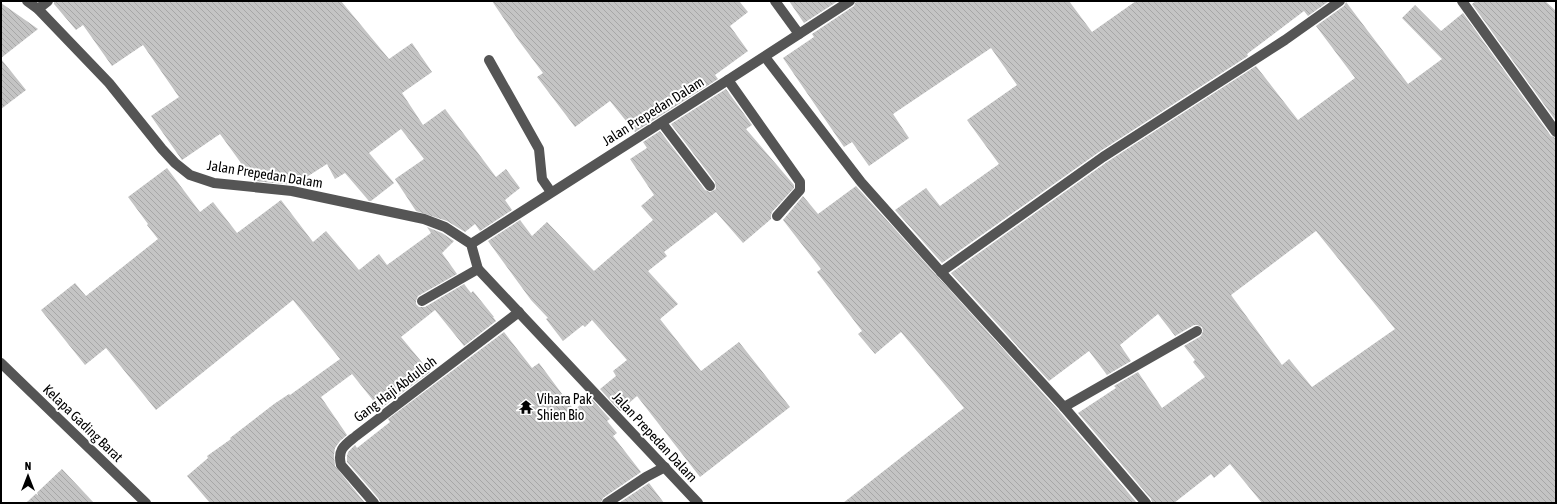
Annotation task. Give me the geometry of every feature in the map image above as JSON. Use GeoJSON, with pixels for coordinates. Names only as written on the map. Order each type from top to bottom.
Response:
{"type":"FeatureCollection","features":[{"type":"Feature","properties":{"kind":"street","name":"Jalan Prepedan Dalam"},"geometry":{"type":"LineString","coordinates":[[27,1],[38,9],[109,83],[162,149],[175,163],[190,175],[214,183],[292,190],[424,219],[445,227],[471,244],[478,269],[698,503]]}},
{"type":"Feature","properties":{"kind":"street"},"geometry":{"type":"LineString","coordinates":[[38,9],[48,1]]}},
{"type":"Feature","properties":{"kind":"street"},"geometry":{"type":"LineString","coordinates":[[775,1],[799,34]]}},
{"type":"Feature","properties":{"kind":"street","name":"Jalan Prepedan Dalam"},"geometry":{"type":"LineString","coordinates":[[471,244],[765,57],[850,1]]}},
{"type":"Feature","properties":{"kind":"street"},"geometry":{"type":"LineString","coordinates":[[941,272],[1103,157],[1285,40],[1340,1]]}},
{"type":"Feature","properties":{"kind":"street"},"geometry":{"type":"LineString","coordinates":[[1462,1],[1556,132]]}},
{"type":"Feature","properties":{"kind":"street"},"geometry":{"type":"LineString","coordinates":[[765,57],[861,182],[1064,408],[1146,503]]}},
{"type":"Feature","properties":{"kind":"street"},"geometry":{"type":"LineString","coordinates":[[489,60],[539,149],[542,180],[551,192]]}},
{"type":"Feature","properties":{"kind":"street"},"geometry":{"type":"LineString","coordinates":[[728,80],[800,182],[800,190],[777,216]]}},
{"type":"Feature","properties":{"kind":"street"},"geometry":{"type":"LineString","coordinates":[[662,123],[710,186]]}},
{"type":"Feature","properties":{"kind":"street"},"geometry":{"type":"LineString","coordinates":[[422,301],[478,269]]}},
{"type":"Feature","properties":{"kind":"street","name":"Gang Haji Abdulloh"},"geometry":{"type":"LineString","coordinates":[[374,503],[341,465],[339,457],[343,448],[356,436],[518,312]]}},
{"type":"Feature","properties":{"kind":"street"},"geometry":{"type":"LineString","coordinates":[[1064,408],[1197,331]]}},
{"type":"Feature","properties":{"kind":"street","name":"Kelapa Gading Barat"},"geometry":{"type":"LineString","coordinates":[[2,365],[146,503]]}},
{"type":"Feature","properties":{"kind":"street"},"geometry":{"type":"LineString","coordinates":[[607,503],[646,477],[665,467]]}},
{"type":"Feature","properties":{"kind":"building"},"geometry":{"type":"Polygon","coordinates":[[[54,1],[341,1],[389,59],[412,43],[432,72],[402,93],[423,125],[445,109],[496,177],[506,169],[520,188],[505,200],[512,210],[480,231],[475,224],[465,232],[447,221],[416,211],[395,179],[424,159],[401,129],[369,153],[394,183],[371,201],[369,201],[345,173],[335,179],[327,164],[294,185],[254,181],[220,134],[182,160],[151,116],[179,97],[143,45],[112,66],[83,25],[76,30],[54,4],[54,1]]]}},
{"type":"Feature","properties":{"kind":"building"},"geometry":{"type":"Polygon","coordinates":[[[492,1],[739,1],[748,12],[730,26],[748,51],[715,75],[718,79],[635,132],[610,101],[575,127],[537,77],[543,73],[492,1]]]}},
{"type":"Feature","properties":{"kind":"building"},"geometry":{"type":"Polygon","coordinates":[[[789,1],[838,1],[804,23],[789,1]]]}},
{"type":"Feature","properties":{"kind":"building"},"geometry":{"type":"Polygon","coordinates":[[[856,1],[1069,1],[1092,32],[1136,1],[1329,1],[1308,16],[1304,11],[1247,54],[1248,56],[1099,152],[942,263],[895,210],[926,188],[940,206],[999,164],[967,120],[1017,85],[991,48],[893,114],[909,138],[869,166],[852,142],[844,147],[783,58],[814,37],[812,34],[854,6],[856,1]]]}},
{"type":"Feature","properties":{"kind":"building"},"geometry":{"type":"Polygon","coordinates":[[[1476,1],[1545,1],[1556,11],[1556,121],[1472,4],[1476,1]]]}},
{"type":"Feature","properties":{"kind":"building"},"geometry":{"type":"Polygon","coordinates":[[[1346,2],[1408,84],[1442,59],[1402,18],[1415,5],[1441,31],[1463,13],[1551,136],[1556,138],[1556,503],[1262,503],[1230,464],[1214,478],[1211,474],[1174,503],[1152,503],[1151,499],[1078,413],[1116,388],[1114,386],[1138,372],[1162,408],[1205,377],[1193,362],[1195,360],[1184,346],[1201,336],[1203,331],[1202,327],[1194,325],[1175,336],[1158,314],[1120,345],[1131,361],[1107,375],[1089,351],[1049,381],[951,273],[1107,162],[1256,66],[1298,120],[1355,78],[1316,26],[1344,6],[1346,2]],[[1316,231],[1231,295],[1282,365],[1289,359],[1312,387],[1395,329],[1316,231]]]}},
{"type":"Feature","properties":{"kind":"building"},"geometry":{"type":"Polygon","coordinates":[[[1,3],[38,29],[1,58],[1,3]]]}},
{"type":"Feature","properties":{"kind":"building"},"geometry":{"type":"Polygon","coordinates":[[[1,59],[26,90],[1,109],[1,59]]]}},
{"type":"Feature","properties":{"kind":"building"},"geometry":{"type":"Polygon","coordinates":[[[726,89],[752,125],[746,129],[794,185],[794,188],[772,212],[771,219],[743,243],[716,212],[664,252],[667,256],[648,271],[678,304],[660,319],[701,371],[739,342],[790,407],[700,477],[637,396],[620,411],[600,389],[616,376],[613,371],[627,360],[592,320],[585,327],[583,325],[563,341],[546,319],[548,318],[531,300],[488,241],[520,220],[532,236],[547,222],[594,271],[653,220],[641,206],[654,195],[630,159],[647,148],[643,142],[660,131],[705,190],[710,192],[716,189],[715,182],[671,124],[726,89]]]}},
{"type":"Feature","properties":{"kind":"building"},"geometry":{"type":"Polygon","coordinates":[[[167,168],[200,212],[213,202],[237,233],[281,200],[313,242],[326,231],[359,270],[379,254],[387,265],[431,233],[427,227],[442,233],[454,241],[442,253],[457,274],[418,296],[416,304],[419,307],[425,307],[464,284],[471,293],[473,291],[496,321],[464,346],[435,310],[401,337],[430,372],[380,409],[352,374],[321,397],[347,435],[335,448],[335,466],[365,503],[210,503],[187,476],[208,458],[207,456],[231,439],[230,438],[274,404],[289,394],[290,395],[340,359],[293,300],[156,410],[106,348],[85,365],[41,310],[75,283],[86,296],[158,239],[128,197],[167,168]]]}},
{"type":"Feature","properties":{"kind":"building"},"geometry":{"type":"Polygon","coordinates":[[[856,186],[1059,411],[1137,503],[843,503],[964,408],[901,332],[875,354],[858,334],[862,331],[817,272],[821,269],[783,220],[803,196],[818,214],[856,186]]]}},
{"type":"Feature","properties":{"kind":"building"},"geometry":{"type":"Polygon","coordinates":[[[504,332],[532,368],[539,363],[574,410],[590,397],[610,419],[607,421],[617,433],[613,436],[641,472],[603,498],[601,503],[380,503],[379,499],[347,462],[348,452],[355,445],[357,448],[390,422],[388,419],[504,332]]]}},
{"type":"Feature","properties":{"kind":"building"},"geometry":{"type":"Polygon","coordinates":[[[62,469],[94,503],[26,503],[62,469]]]}},
{"type":"Feature","properties":{"kind":"building"},"geometry":{"type":"Polygon","coordinates":[[[649,483],[664,503],[619,503],[649,483]]]}},
{"type":"Feature","properties":{"kind":"place","name":"Vihara Pak Shien Bio"},"geometry":{"type":"Point","coordinates":[526,407]}}]}
